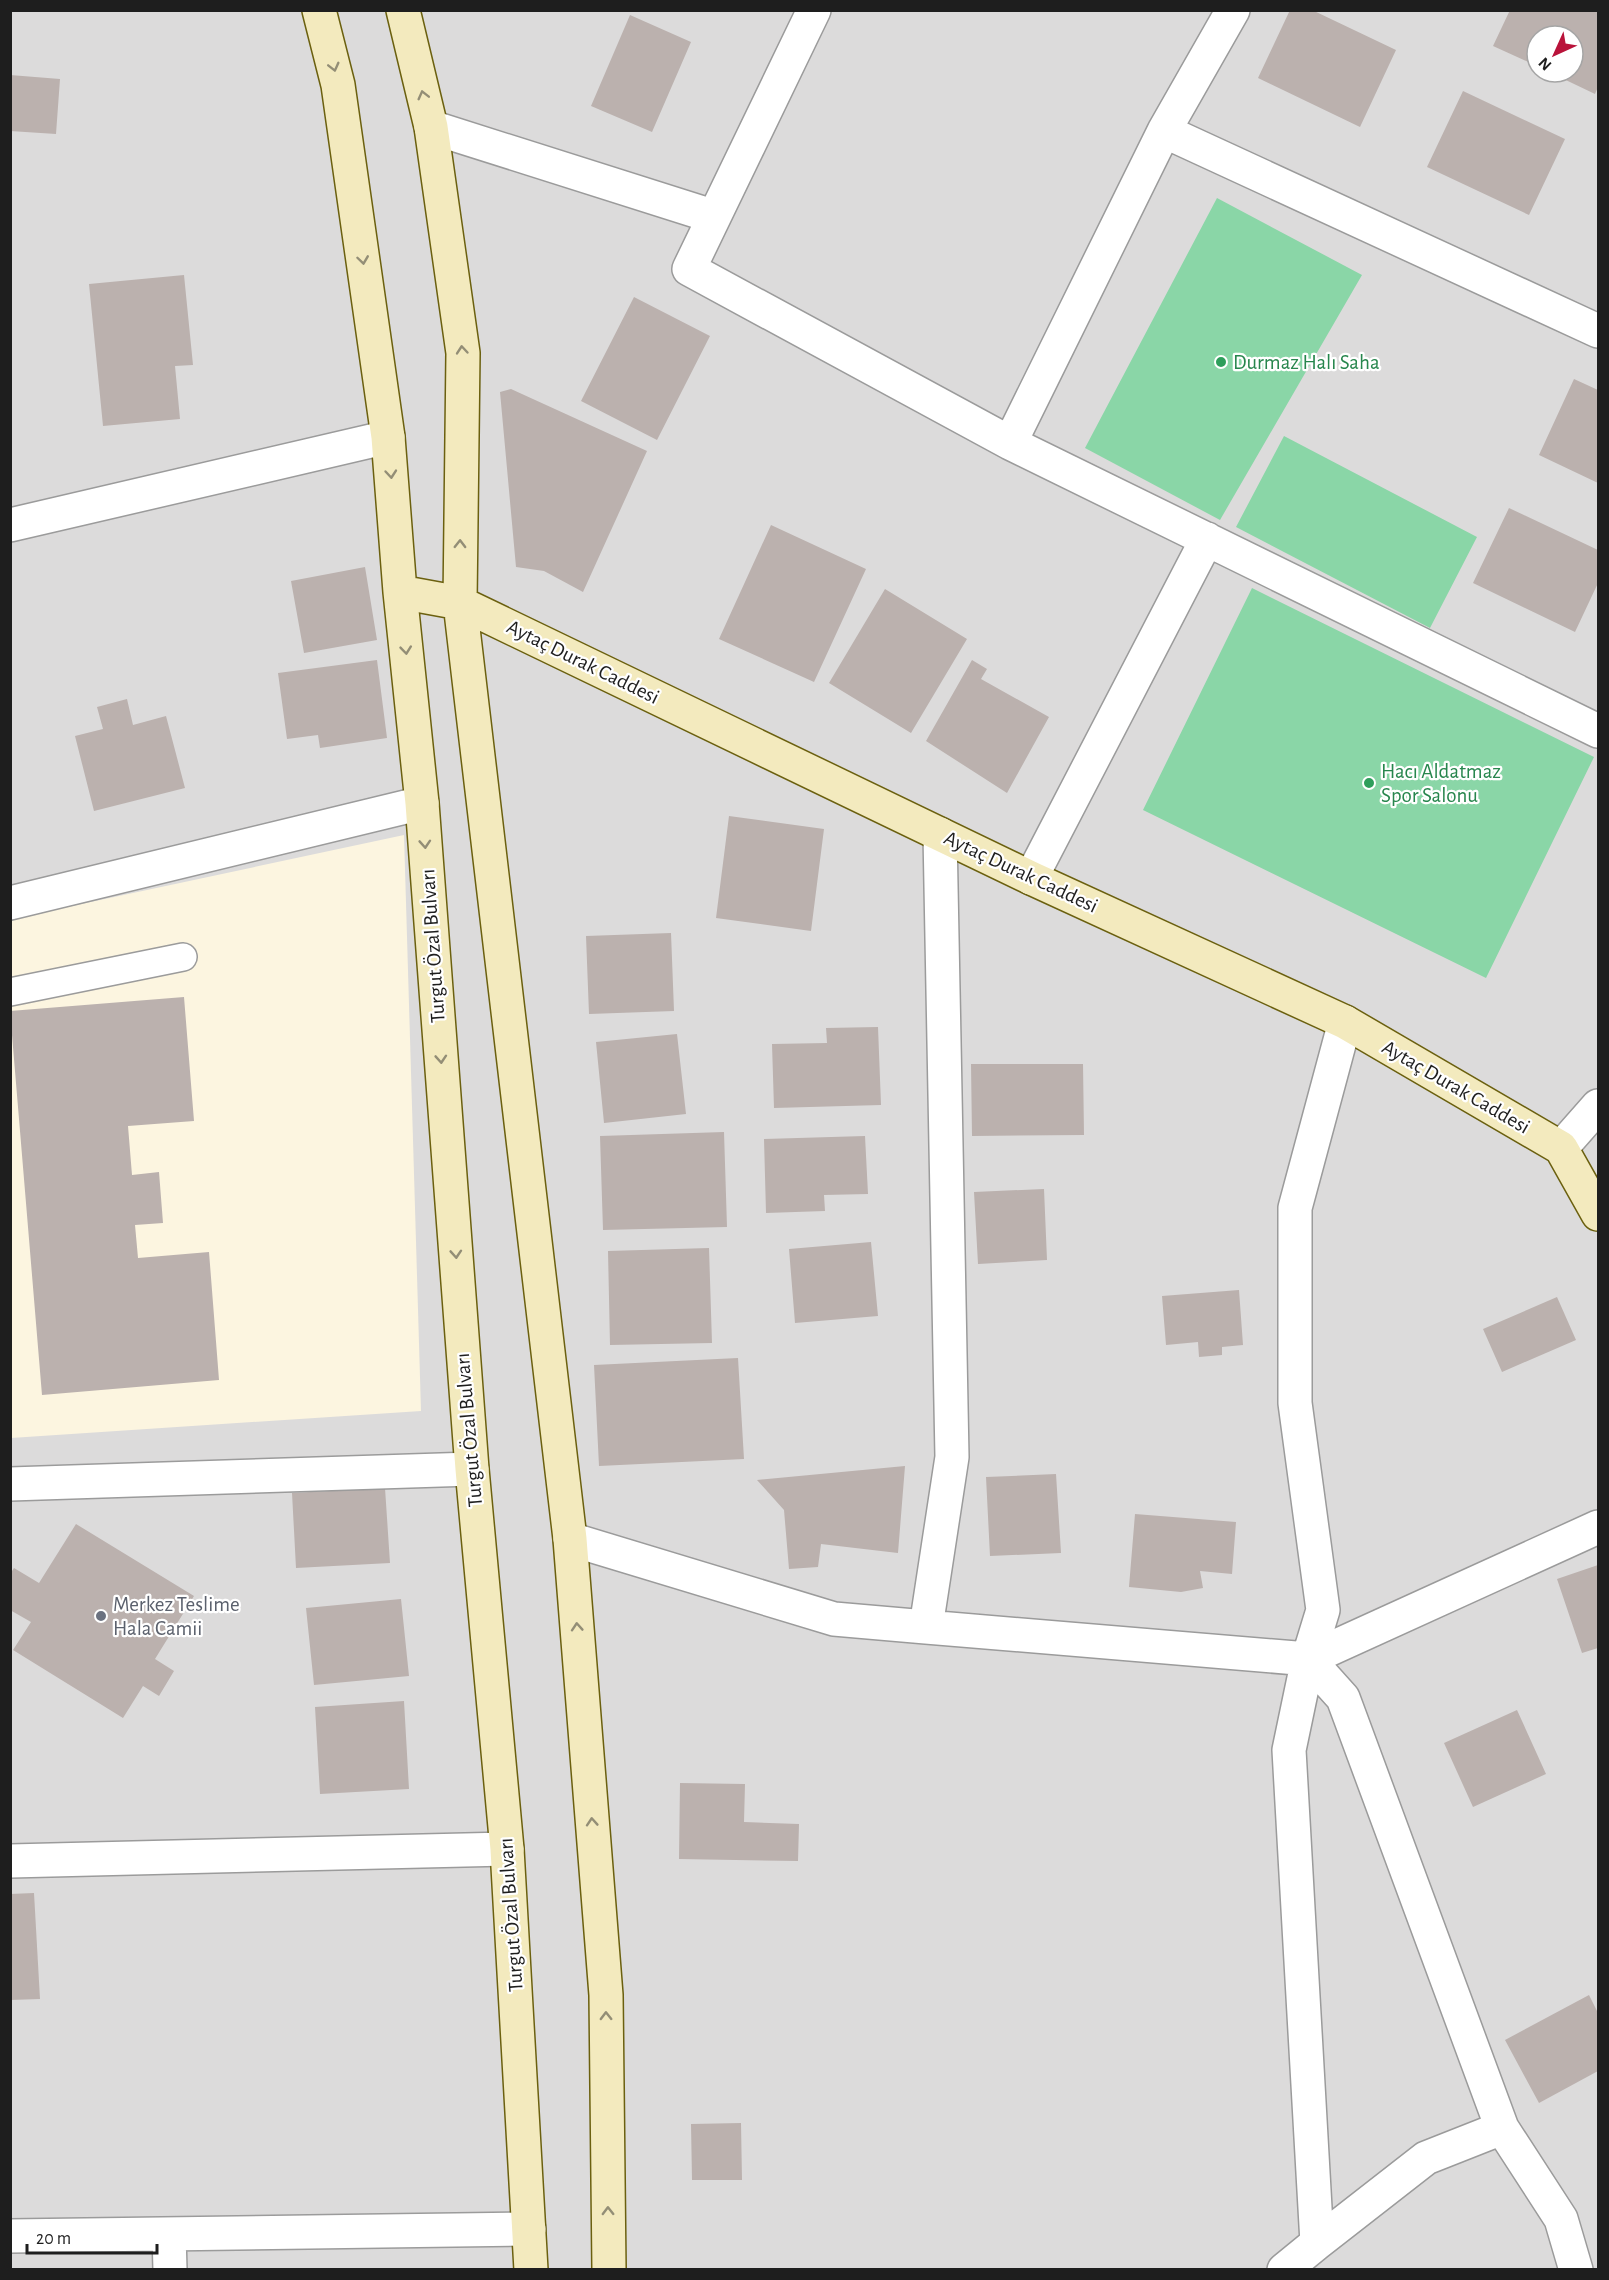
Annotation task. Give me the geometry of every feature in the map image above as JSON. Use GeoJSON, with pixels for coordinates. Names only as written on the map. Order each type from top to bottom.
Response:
{"type":"FeatureCollection","features":[{"type":"Feature","properties":{"kind":"main road","name":"Turgut Özal Bulvarı"},"geometry":{"type":"LineString","coordinates":[[319,10],[338,85],[388,437],[400,592],[422,803],[472,1468],[507,1849],[531,2270]]}},
{"type":"Feature","properties":{"kind":"main road"},"geometry":{"type":"LineString","coordinates":[[403,10],[431,128],[463,353],[460,603],[570,1539],[606,1995],[609,2270]]}},
{"type":"Feature","properties":{"kind":"main road","name":"Aytaç Durak Caddesi"},"geometry":{"type":"LineString","coordinates":[[400,592],[460,603],[1031,878],[1345,1023],[1561,1148]]}},
{"type":"Feature","properties":{"kind":"main road"},"geometry":{"type":"LineString","coordinates":[[1561,1148],[1599,1214]]}},
{"type":"Feature","properties":{"kind":"street"},"geometry":{"type":"LineString","coordinates":[[814,10],[712,216],[689,269],[1010,443],[1599,731]]}},
{"type":"Feature","properties":{"kind":"street"},"geometry":{"type":"LineString","coordinates":[[1010,443],[1164,132],[1233,10]]}},
{"type":"Feature","properties":{"kind":"street"},"geometry":{"type":"LineString","coordinates":[[431,128],[712,216]]}},
{"type":"Feature","properties":{"kind":"street"},"geometry":{"type":"LineString","coordinates":[[1164,132],[1599,331]]}},
{"type":"Feature","properties":{"kind":"street"},"geometry":{"type":"LineString","coordinates":[[10,525],[388,437]]}},
{"type":"Feature","properties":{"kind":"street"},"geometry":{"type":"LineString","coordinates":[[1031,878],[1207,539]]}},
{"type":"Feature","properties":{"kind":"street"},"geometry":{"type":"LineString","coordinates":[[10,903],[422,803]]}},
{"type":"Feature","properties":{"kind":"street"},"geometry":{"type":"LineString","coordinates":[[926,1627],[952,1457],[940,834]]}},
{"type":"Feature","properties":{"kind":"street"},"geometry":{"type":"LineString","coordinates":[[1317,2243],[1289,1750],[1308,1659],[1323,1610],[1295,1403],[1295,1208],[1345,1023]]}},
{"type":"Feature","properties":{"kind":"street"},"geometry":{"type":"LineString","coordinates":[[1561,1148],[1599,1106]]}},
{"type":"Feature","properties":{"kind":"street"},"geometry":{"type":"LineString","coordinates":[[10,1484],[472,1468]]}},
{"type":"Feature","properties":{"kind":"street"},"geometry":{"type":"LineString","coordinates":[[570,1539],[834,1619],[1308,1659],[1599,1527]]}},
{"type":"Feature","properties":{"kind":"street"},"geometry":{"type":"LineString","coordinates":[[1308,1659],[1342,1698],[1502,2128],[1561,2219],[1576,2270]]}},
{"type":"Feature","properties":{"kind":"street"},"geometry":{"type":"LineString","coordinates":[[10,1861],[507,1849]]}},
{"type":"Feature","properties":{"kind":"street"},"geometry":{"type":"LineString","coordinates":[[1284,2270],[1426,2157],[1502,2128]]}},
{"type":"Feature","properties":{"kind":"street"},"geometry":{"type":"LineString","coordinates":[[10,2236],[529,2229]]}},
{"type":"Feature","properties":{"kind":"street"},"geometry":{"type":"LineString","coordinates":[[169,2234],[170,2270]]}},
{"type":"Feature","properties":{"kind":"lane"},"geometry":{"type":"LineString","coordinates":[[10,992],[183,957]]}},
{"type":"Feature","properties":{"kind":"shaded area"},"geometry":{"type":"Polygon","coordinates":[[[11,11],[1598,11],[1598,2269],[11,2269],[11,11]]]}},
{"type":"Feature","properties":{"kind":"shaded area"},"geometry":{"type":"Polygon","coordinates":[[[404,835],[421,1411],[11,1438],[11,919],[404,835]]]}},
{"type":"Feature","properties":{"kind":"green space","name":"Durmaz Halı Saha"},"geometry":{"type":"Polygon","coordinates":[[[1217,198],[1362,275],[1220,520],[1085,448],[1217,198]]]}},
{"type":"Feature","properties":{"kind":"green space"},"geometry":{"type":"Polygon","coordinates":[[[1284,436],[1477,537],[1430,628],[1236,527],[1284,436]]]}},
{"type":"Feature","properties":{"kind":"green space","name":"Hacı Aldatmaz Spor Salonu"},"geometry":{"type":"Polygon","coordinates":[[[1252,588],[1594,757],[1486,978],[1143,810],[1252,588]]]}},
{"type":"Feature","properties":{"kind":"building"},"geometry":{"type":"Polygon","coordinates":[[[1290,10],[1312,10],[1396,50],[1360,127],[1258,78],[1290,10]]]}},
{"type":"Feature","properties":{"kind":"building"},"geometry":{"type":"Polygon","coordinates":[[[1510,10],[1598,10],[1598,87],[1595,94],[1574,84],[1585,84],[1585,24],[1525,24],[1525,61],[1493,46],[1510,10]]]}},
{"type":"Feature","properties":{"kind":"building"},"geometry":{"type":"Polygon","coordinates":[[[630,15],[691,42],[652,132],[591,106],[630,15]]]}},
{"type":"Feature","properties":{"kind":"building"},"geometry":{"type":"Polygon","coordinates":[[[10,75],[60,79],[56,134],[10,131],[10,75]]]}},
{"type":"Feature","properties":{"kind":"building"},"geometry":{"type":"Polygon","coordinates":[[[1463,91],[1565,139],[1529,215],[1427,167],[1463,91]]]}},
{"type":"Feature","properties":{"kind":"building"},"geometry":{"type":"Polygon","coordinates":[[[184,275],[193,365],[175,366],[180,419],[103,426],[89,284],[184,275]]]}},
{"type":"Feature","properties":{"kind":"building"},"geometry":{"type":"Polygon","coordinates":[[[634,297],[710,336],[657,440],[581,401],[634,297]]]}},
{"type":"Feature","properties":{"kind":"building"},"geometry":{"type":"Polygon","coordinates":[[[1574,379],[1598,390],[1598,483],[1539,455],[1574,379]]]}},
{"type":"Feature","properties":{"kind":"building"},"geometry":{"type":"Polygon","coordinates":[[[511,389],[647,451],[583,592],[544,571],[516,567],[500,392],[511,389]]]}},
{"type":"Feature","properties":{"kind":"building"},"geometry":{"type":"Polygon","coordinates":[[[1509,508],[1598,550],[1598,583],[1575,632],[1473,583],[1509,508]]]}},
{"type":"Feature","properties":{"kind":"building"},"geometry":{"type":"Polygon","coordinates":[[[771,525],[866,569],[814,682],[719,639],[771,525]]]}},
{"type":"Feature","properties":{"kind":"building"},"geometry":{"type":"Polygon","coordinates":[[[365,567],[377,640],[304,653],[291,581],[365,567]]]}},
{"type":"Feature","properties":{"kind":"building"},"geometry":{"type":"Polygon","coordinates":[[[885,589],[967,639],[911,733],[829,683],[885,589]]]}},
{"type":"Feature","properties":{"kind":"building"},"geometry":{"type":"Polygon","coordinates":[[[377,660],[387,738],[320,748],[318,735],[287,739],[278,673],[377,660]]]}},
{"type":"Feature","properties":{"kind":"building"},"geometry":{"type":"Polygon","coordinates":[[[972,660],[987,669],[981,679],[1049,717],[1007,793],[926,741],[972,660]]]}},
{"type":"Feature","properties":{"kind":"building"},"geometry":{"type":"Polygon","coordinates":[[[127,699],[133,725],[166,716],[185,788],[94,811],[75,736],[103,729],[97,707],[127,699]]]}},
{"type":"Feature","properties":{"kind":"building"},"geometry":{"type":"Polygon","coordinates":[[[729,816],[824,829],[811,931],[716,918],[729,816]]]}},
{"type":"Feature","properties":{"kind":"building"},"geometry":{"type":"Polygon","coordinates":[[[671,933],[674,1011],[589,1014],[586,936],[671,933]]]}},
{"type":"Feature","properties":{"kind":"building"},"geometry":{"type":"Polygon","coordinates":[[[184,997],[194,1121],[128,1126],[132,1175],[159,1172],[163,1223],[135,1225],[138,1258],[209,1252],[219,1380],[42,1395],[10,1011],[184,997]]]}},
{"type":"Feature","properties":{"kind":"building"},"geometry":{"type":"Polygon","coordinates":[[[878,1027],[881,1105],[774,1108],[772,1044],[827,1043],[826,1028],[878,1027]]]}},
{"type":"Feature","properties":{"kind":"building"},"geometry":{"type":"Polygon","coordinates":[[[677,1034],[686,1114],[604,1123],[596,1042],[677,1034]]]}},
{"type":"Feature","properties":{"kind":"building"},"geometry":{"type":"Polygon","coordinates":[[[971,1064],[1083,1064],[1084,1135],[972,1136],[971,1064]]]}},
{"type":"Feature","properties":{"kind":"building"},"geometry":{"type":"Polygon","coordinates":[[[724,1132],[727,1227],[603,1230],[600,1136],[724,1132]]]}},
{"type":"Feature","properties":{"kind":"building"},"geometry":{"type":"Polygon","coordinates":[[[865,1136],[868,1194],[824,1195],[825,1211],[766,1213],[764,1139],[865,1136]]]}},
{"type":"Feature","properties":{"kind":"building"},"geometry":{"type":"Polygon","coordinates":[[[1044,1189],[1047,1260],[978,1264],[974,1192],[1044,1189]]]}},
{"type":"Feature","properties":{"kind":"building"},"geometry":{"type":"Polygon","coordinates":[[[871,1242],[878,1316],[795,1323],[789,1249],[871,1242]]]}},
{"type":"Feature","properties":{"kind":"building"},"geometry":{"type":"Polygon","coordinates":[[[709,1248],[712,1343],[610,1345],[608,1251],[709,1248]]]}},
{"type":"Feature","properties":{"kind":"building"},"geometry":{"type":"Polygon","coordinates":[[[1239,1290],[1243,1345],[1222,1347],[1222,1355],[1199,1357],[1198,1342],[1166,1345],[1162,1296],[1239,1290]]]}},
{"type":"Feature","properties":{"kind":"building"},"geometry":{"type":"Polygon","coordinates":[[[1557,1297],[1576,1340],[1502,1372],[1483,1329],[1557,1297]]]}},
{"type":"Feature","properties":{"kind":"building"},"geometry":{"type":"Polygon","coordinates":[[[738,1358],[744,1459],[599,1466],[594,1365],[738,1358]]]}},
{"type":"Feature","properties":{"kind":"building"},"geometry":{"type":"Polygon","coordinates":[[[905,1466],[898,1553],[821,1544],[818,1567],[789,1569],[784,1510],[757,1480],[905,1466]]]}},
{"type":"Feature","properties":{"kind":"building"},"geometry":{"type":"Polygon","coordinates":[[[1056,1474],[1061,1553],[990,1556],[986,1477],[1056,1474]]]}},
{"type":"Feature","properties":{"kind":"building"},"geometry":{"type":"Polygon","coordinates":[[[385,1488],[390,1563],[296,1568],[292,1493],[385,1488]]]}},
{"type":"Feature","properties":{"kind":"building"},"geometry":{"type":"Polygon","coordinates":[[[1135,1514],[1236,1522],[1232,1574],[1200,1571],[1203,1588],[1181,1592],[1129,1587],[1135,1514]]]}},
{"type":"Feature","properties":{"kind":"building","name":"Merkez Teslime Hala Camii"},"geometry":{"type":"Polygon","coordinates":[[[76,1524],[194,1596],[155,1659],[174,1671],[159,1696],[143,1686],[123,1718],[13,1650],[31,1622],[10,1610],[10,1574],[14,1568],[39,1583],[76,1524]]]}},
{"type":"Feature","properties":{"kind":"building"},"geometry":{"type":"Polygon","coordinates":[[[1598,1565],[1598,1648],[1582,1653],[1557,1579],[1598,1565]]]}},
{"type":"Feature","properties":{"kind":"building"},"geometry":{"type":"Polygon","coordinates":[[[401,1599],[409,1676],[314,1685],[306,1608],[401,1599]]]}},
{"type":"Feature","properties":{"kind":"building"},"geometry":{"type":"Polygon","coordinates":[[[404,1701],[409,1789],[320,1794],[315,1707],[404,1701]]]}},
{"type":"Feature","properties":{"kind":"building"},"geometry":{"type":"Polygon","coordinates":[[[1517,1710],[1546,1774],[1473,1807],[1444,1743],[1517,1710]]]}},
{"type":"Feature","properties":{"kind":"building"},"geometry":{"type":"Polygon","coordinates":[[[680,1783],[745,1784],[744,1822],[799,1824],[798,1861],[679,1859],[680,1783]]]}},
{"type":"Feature","properties":{"kind":"building"},"geometry":{"type":"Polygon","coordinates":[[[34,1893],[40,1999],[10,2000],[10,1894],[34,1893]]]}},
{"type":"Feature","properties":{"kind":"building"},"geometry":{"type":"Polygon","coordinates":[[[1589,1995],[1598,2013],[1598,2071],[1539,2103],[1505,2040],[1589,1995]]]}},
{"type":"Feature","properties":{"kind":"building"},"geometry":{"type":"Polygon","coordinates":[[[741,2123],[742,2180],[692,2180],[691,2124],[741,2123]]]}},
{"type":"Feature","properties":{"kind":"place","name":"Durmaz Halı Saha"},"geometry":{"type":"Point","coordinates":[1221,362]}},
{"type":"Feature","properties":{"kind":"place","name":"Hacı Aldatmaz Spor Salonu"},"geometry":{"type":"Point","coordinates":[1369,783]}},
{"type":"Feature","properties":{"kind":"place","name":"Merkez Teslime Hala Camii"},"geometry":{"type":"Point","coordinates":[101,1616]}}]}
